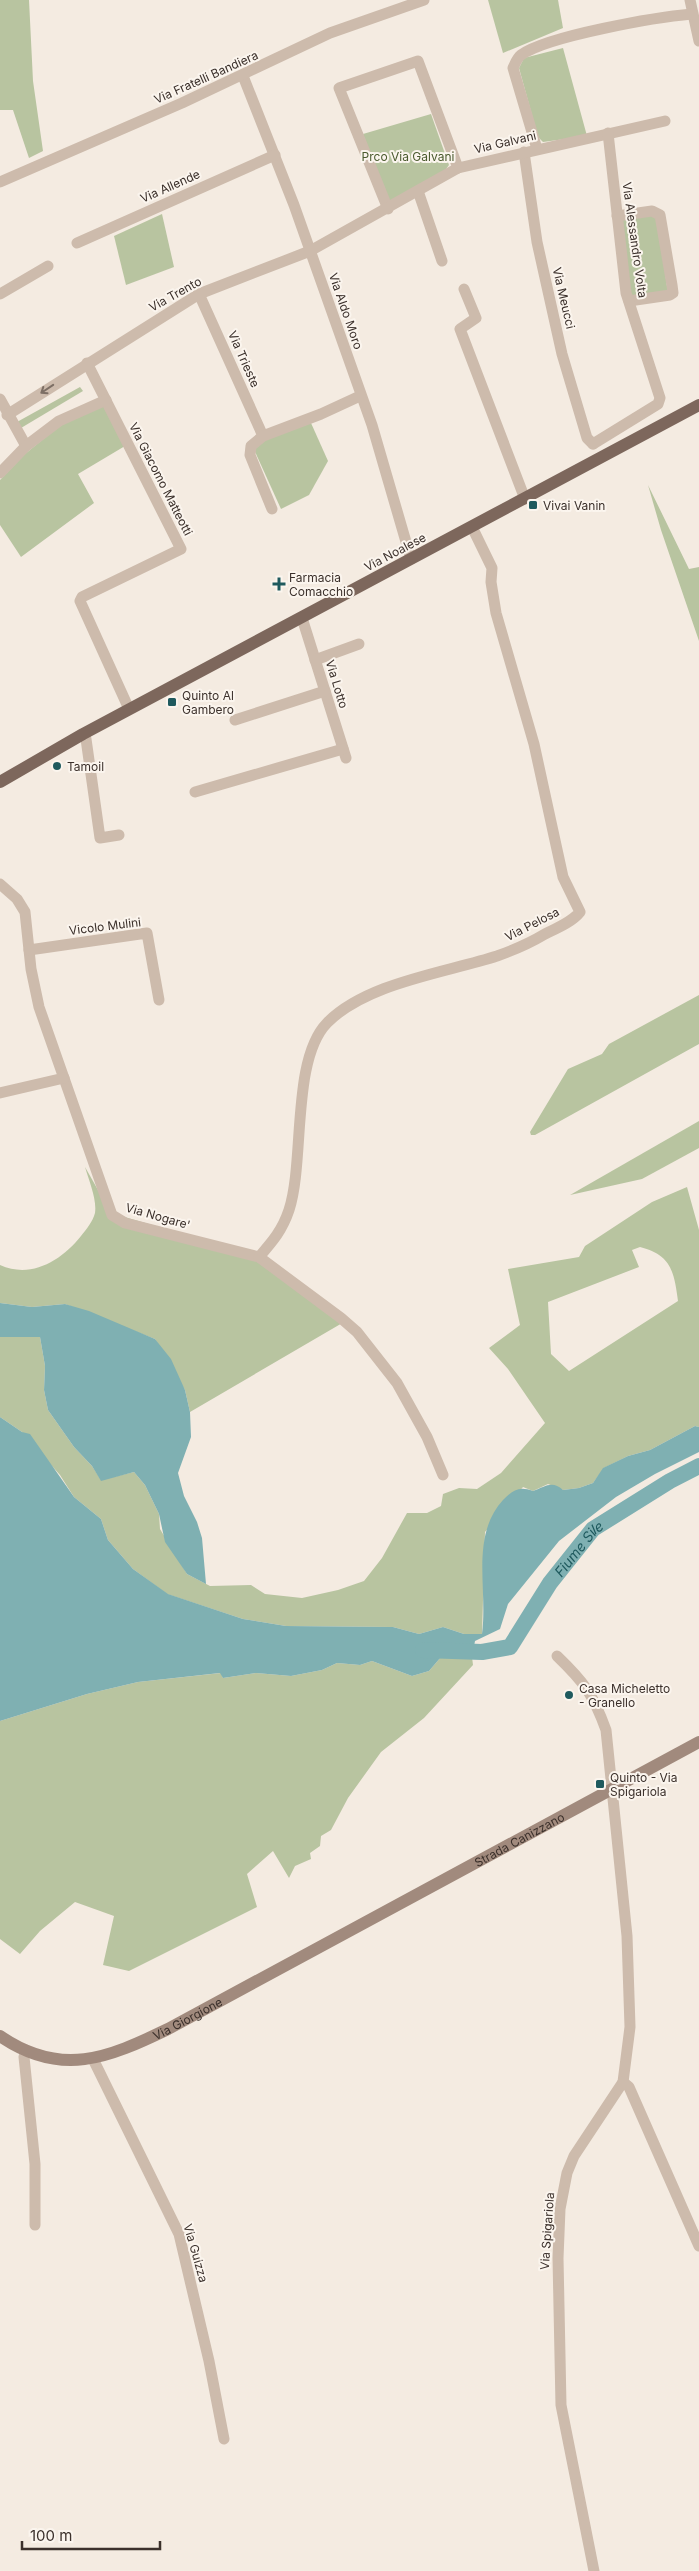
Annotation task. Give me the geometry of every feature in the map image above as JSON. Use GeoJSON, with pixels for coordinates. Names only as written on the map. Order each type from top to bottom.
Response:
{"type":"FeatureCollection","features":[{"type":"Feature","properties":{"kind":"main road","name":"Via Noalese"},"geometry":{"type":"LineString","coordinates":[[0,782],[83,734],[699,405]]}},
{"type":"Feature","properties":{"kind":"street","name":"Via Fratelli Bandiera"},"geometry":{"type":"LineString","coordinates":[[0,182],[243,76],[330,34],[424,0]]}},
{"type":"Feature","properties":{"kind":"street"},"geometry":{"type":"LineString","coordinates":[[690,0],[699,41]]}},
{"type":"Feature","properties":{"kind":"street"},"geometry":{"type":"LineString","coordinates":[[537,149],[513,68],[518,57],[553,41],[666,17],[692,14]]}},
{"type":"Feature","properties":{"kind":"street"},"geometry":{"type":"LineString","coordinates":[[388,209],[339,88],[418,60],[458,168]]}},
{"type":"Feature","properties":{"kind":"street","name":"Via Aldo Moro"},"geometry":{"type":"LineString","coordinates":[[243,76],[275,155],[372,425],[412,559]]}},
{"type":"Feature","properties":{"kind":"street","name":"Via Galvani"},"geometry":{"type":"LineString","coordinates":[[310,251],[388,209],[458,168],[608,132],[665,121]]}},
{"type":"Feature","properties":{"kind":"street","name":"Via Alessandro Volta"},"geometry":{"type":"LineString","coordinates":[[593,444],[660,401],[629,301],[608,132]]}},
{"type":"Feature","properties":{"kind":"street","name":"Via Meucci"},"geometry":{"type":"LineString","coordinates":[[524,152],[537,242],[562,354],[587,438],[593,444]]}},
{"type":"Feature","properties":{"kind":"street","name":"Via Allende"},"geometry":{"type":"LineString","coordinates":[[77,243],[275,155]]}},
{"type":"Feature","properties":{"kind":"street"},"geometry":{"type":"LineString","coordinates":[[418,191],[442,261]]}},
{"type":"Feature","properties":{"kind":"street"},"geometry":{"type":"LineString","coordinates":[[617,216],[652,211],[660,215],[673,292],[629,301]]}},
{"type":"Feature","properties":{"kind":"street","name":"Via Trento"},"geometry":{"type":"LineString","coordinates":[[7,415],[87,363],[200,294],[310,251]]}},
{"type":"Feature","properties":{"kind":"street"},"geometry":{"type":"LineString","coordinates":[[0,294],[48,266]]}},
{"type":"Feature","properties":{"kind":"street"},"geometry":{"type":"LineString","coordinates":[[464,289],[476,318],[460,329],[525,499]]}},
{"type":"Feature","properties":{"kind":"street","name":"Via Trieste"},"geometry":{"type":"LineString","coordinates":[[200,294],[263,436]]}},
{"type":"Feature","properties":{"kind":"street"},"geometry":{"type":"LineString","coordinates":[[0,473],[26,446],[60,421],[106,400],[87,363]]}},
{"type":"Feature","properties":{"kind":"street"},"geometry":{"type":"LineString","coordinates":[[272,510],[250,455],[251,446],[263,436],[321,414],[360,396]]}},
{"type":"Feature","properties":{"kind":"street"},"geometry":{"type":"LineString","coordinates":[[0,399],[7,415],[26,446]]}},
{"type":"Feature","properties":{"kind":"street","name":"Via Giacomo Matteotti"},"geometry":{"type":"LineString","coordinates":[[106,400],[181,549],[82,597],[80,601],[130,709]]}},
{"type":"Feature","properties":{"kind":"street"},"geometry":{"type":"LineString","coordinates":[[593,444],[599,459]]}},
{"type":"Feature","properties":{"kind":"street","name":"Via Pelosa"},"geometry":{"type":"LineString","coordinates":[[259,1258],[271,1246],[289,1210],[296,1168],[308,1064],[315,1040],[324,1026],[336,1014],[356,1000],[413,979],[519,948],[580,912],[563,877],[534,744],[496,613],[491,582],[492,568],[472,527]]}},
{"type":"Feature","properties":{"kind":"street","name":"Via Lotto"},"geometry":{"type":"LineString","coordinates":[[195,792],[344,754],[302,618]]}},
{"type":"Feature","properties":{"kind":"street"},"geometry":{"type":"LineString","coordinates":[[315,660],[360,644]]}},
{"type":"Feature","properties":{"kind":"street"},"geometry":{"type":"LineString","coordinates":[[235,720],[325,691]]}},
{"type":"Feature","properties":{"kind":"street"},"geometry":{"type":"LineString","coordinates":[[83,734],[86,739],[100,838],[119,835]]}},
{"type":"Feature","properties":{"kind":"street","name":"Via Nogare'"},"geometry":{"type":"LineString","coordinates":[[0,884],[17,899],[25,912],[29,950],[39,1007],[112,1216],[125,1223],[259,1258],[341,1318],[361,1336],[397,1383],[427,1437],[443,1475]]}},
{"type":"Feature","properties":{"kind":"street","name":"Vicolo Mulini"},"geometry":{"type":"LineString","coordinates":[[29,950],[147,933],[159,1000]]}},
{"type":"Feature","properties":{"kind":"street"},"geometry":{"type":"LineString","coordinates":[[0,1093],[64,1078]]}},
{"type":"Feature","properties":{"kind":"street","name":"Via Spigariola"},"geometry":{"type":"LineString","coordinates":[[556,1656],[577,1675],[595,1700],[606,1730],[627,1936],[630,2013],[623,2082],[574,2156],[567,2173],[560,2209],[558,2292],[561,2405],[594,2571]]}},
{"type":"Feature","properties":{"kind":"street","name":"Strada Canizzano"},"geometry":{"type":"LineString","coordinates":[[339,1936],[699,1742]]}},
{"type":"Feature","properties":{"kind":"street","name":"Via Giorgione"},"geometry":{"type":"LineString","coordinates":[[0,2036],[26,2050],[49,2058],[93,2059],[117,2053],[159,2033],[339,1936]]}},
{"type":"Feature","properties":{"kind":"street"},"geometry":{"type":"LineString","coordinates":[[26,2050],[24,2057],[35,2164],[35,2225]]}},
{"type":"Feature","properties":{"kind":"street","name":"Via Guizza"},"geometry":{"type":"LineString","coordinates":[[93,2059],[178,2234],[210,2361],[224,2440]]}},
{"type":"Feature","properties":{"kind":"street"},"geometry":{"type":"LineString","coordinates":[[623,2082],[628,2087],[699,2246]]}},
{"type":"Feature","properties":{"kind":"green space"},"geometry":{"type":"Polygon","coordinates":[[[0,0],[29,0],[33,81],[43,151],[29,158],[13,110],[0,110],[0,0]]]}},
{"type":"Feature","properties":{"kind":"green space"},"geometry":{"type":"Polygon","coordinates":[[[488,0],[558,0],[563,28],[503,53],[488,0]]]}},
{"type":"Feature","properties":{"kind":"green space"},"geometry":{"type":"Polygon","coordinates":[[[563,48],[587,136],[543,142],[538,137],[519,68],[524,58],[563,48]]]}},
{"type":"Feature","properties":{"kind":"green space","name":"Prco Via Galvani"},"geometry":{"type":"Polygon","coordinates":[[[431,114],[449,165],[443,173],[389,203],[363,134],[431,114]]]}},
{"type":"Feature","properties":{"kind":"green space"},"geometry":{"type":"Polygon","coordinates":[[[162,214],[174,267],[126,285],[114,236],[162,214]]]}},
{"type":"Feature","properties":{"kind":"green space"},"geometry":{"type":"Polygon","coordinates":[[[653,214],[657,217],[668,293],[630,298],[620,218],[653,214]]]}},
{"type":"Feature","properties":{"kind":"green space"},"geometry":{"type":"Polygon","coordinates":[[[80,387],[83,391],[21,428],[17,422],[80,387]]]}},
{"type":"Feature","properties":{"kind":"green space"},"geometry":{"type":"Polygon","coordinates":[[[103,404],[125,446],[78,474],[94,503],[21,557],[0,525],[0,480],[25,454],[58,427],[103,404]]]}},
{"type":"Feature","properties":{"kind":"green space"},"geometry":{"type":"Polygon","coordinates":[[[311,423],[328,461],[309,495],[281,509],[252,445],[311,423]]]}},
{"type":"Feature","properties":{"kind":"green space"},"geometry":{"type":"Polygon","coordinates":[[[648,485],[689,569],[699,567],[699,641],[661,530],[648,485]]]}},
{"type":"Feature","properties":{"kind":"green space"},"geometry":{"type":"Polygon","coordinates":[[[699,995],[699,1044],[535,1135],[531,1135],[530,1132],[568,1069],[602,1054],[609,1044],[699,995]]]}},
{"type":"Feature","properties":{"kind":"green space"},"geometry":{"type":"Polygon","coordinates":[[[699,1121],[699,1148],[642,1179],[570,1195],[699,1121]]]}},
{"type":"Feature","properties":{"kind":"green space"},"geometry":{"type":"Polygon","coordinates":[[[85,1167],[111,1213],[252,1254],[344,1322],[190,1412],[185,1390],[155,1339],[65,1304],[32,1307],[0,1303],[0,1265],[23,1270],[45,1265],[55,1260],[73,1245],[89,1225],[95,1213],[95,1202],[85,1167]]]}},
{"type":"Feature","properties":{"kind":"green space"},"geometry":{"type":"Polygon","coordinates":[[[687,1187],[699,1230],[699,1427],[695,1426],[650,1450],[628,1456],[604,1468],[593,1483],[579,1488],[563,1490],[548,1484],[533,1491],[523,1487],[485,1532],[482,1634],[464,1634],[443,1627],[419,1634],[393,1627],[286,1626],[243,1619],[167,1594],[133,1569],[108,1540],[101,1519],[74,1497],[60,1475],[22,1432],[0,1417],[0,1337],[40,1337],[45,1366],[44,1390],[48,1410],[74,1447],[92,1466],[101,1480],[134,1472],[145,1485],[159,1514],[160,1529],[187,1574],[210,1586],[251,1585],[265,1594],[302,1598],[338,1590],[364,1581],[382,1558],[407,1513],[427,1513],[441,1506],[443,1494],[459,1488],[477,1489],[501,1473],[545,1423],[508,1369],[489,1348],[520,1325],[508,1269],[579,1257],[585,1246],[652,1202],[687,1187]],[[640,1247],[632,1250],[639,1267],[548,1302],[551,1354],[569,1371],[678,1301],[675,1281],[669,1266],[665,1260],[650,1250],[640,1247]]]}},
{"type":"Feature","properties":{"kind":"green space"},"geometry":{"type":"Polygon","coordinates":[[[447,1650],[456,1652],[461,1658],[472,1657],[473,1665],[424,1718],[381,1752],[348,1798],[331,1830],[321,1836],[320,1846],[310,1853],[311,1859],[295,1866],[289,1878],[273,1851],[247,1874],[257,1907],[129,1971],[103,1965],[114,1916],[75,1902],[40,1931],[20,1954],[0,1939],[0,1721],[87,1694],[138,1682],[221,1673],[223,1678],[256,1673],[291,1676],[322,1670],[337,1663],[360,1665],[372,1661],[412,1676],[429,1671],[447,1650]]]}},
{"type":"Feature","properties":{"kind":"water"},"geometry":{"type":"Polygon","coordinates":[[[0,1303],[32,1307],[65,1304],[89,1311],[155,1339],[171,1359],[185,1390],[190,1412],[191,1437],[178,1473],[184,1496],[197,1522],[202,1538],[206,1584],[187,1574],[165,1542],[159,1514],[145,1485],[134,1472],[101,1481],[92,1466],[74,1447],[48,1410],[44,1390],[45,1366],[40,1337],[0,1337],[0,1303]]]}},
{"type":"Feature","properties":{"kind":"water"},"geometry":{"type":"Polygon","coordinates":[[[0,1417],[22,1432],[30,1434],[74,1497],[101,1519],[108,1540],[133,1569],[168,1594],[243,1619],[286,1626],[393,1627],[419,1634],[443,1627],[464,1634],[482,1634],[483,1547],[493,1514],[503,1500],[513,1491],[524,1489],[533,1491],[552,1485],[563,1490],[579,1488],[593,1483],[603,1468],[628,1456],[650,1450],[695,1426],[699,1427],[699,1452],[655,1474],[616,1497],[559,1541],[508,1604],[500,1629],[475,1641],[472,1657],[461,1658],[456,1652],[447,1650],[429,1671],[412,1676],[372,1661],[360,1665],[337,1663],[322,1670],[291,1676],[256,1673],[223,1678],[220,1673],[138,1682],[87,1694],[0,1721],[0,1417]]]}},
{"type":"Feature","properties":{"kind":"waterway","name":"Fiume Sile"},"geometry":{"type":"LineString","coordinates":[[423,1650],[482,1652],[510,1647],[550,1583],[593,1529],[670,1481],[699,1466]]}},
{"type":"Feature","properties":{"kind":"place","name":"Vivai Vanin"},"geometry":{"type":"Point","coordinates":[533,505]}},
{"type":"Feature","properties":{"kind":"place","name":"Farmacia Comacchio"},"geometry":{"type":"Point","coordinates":[279,584]}},
{"type":"Feature","properties":{"kind":"place","name":"Quinto Al Gambero"},"geometry":{"type":"Point","coordinates":[172,702]}},
{"type":"Feature","properties":{"kind":"place","name":"Tamoil"},"geometry":{"type":"Point","coordinates":[57,766]}},
{"type":"Feature","properties":{"kind":"place","name":"Casa Micheletto - Granello"},"geometry":{"type":"Point","coordinates":[569,1695]}},
{"type":"Feature","properties":{"kind":"place","name":"Quinto - Via Spigariola"},"geometry":{"type":"Point","coordinates":[600,1784]}}]}
